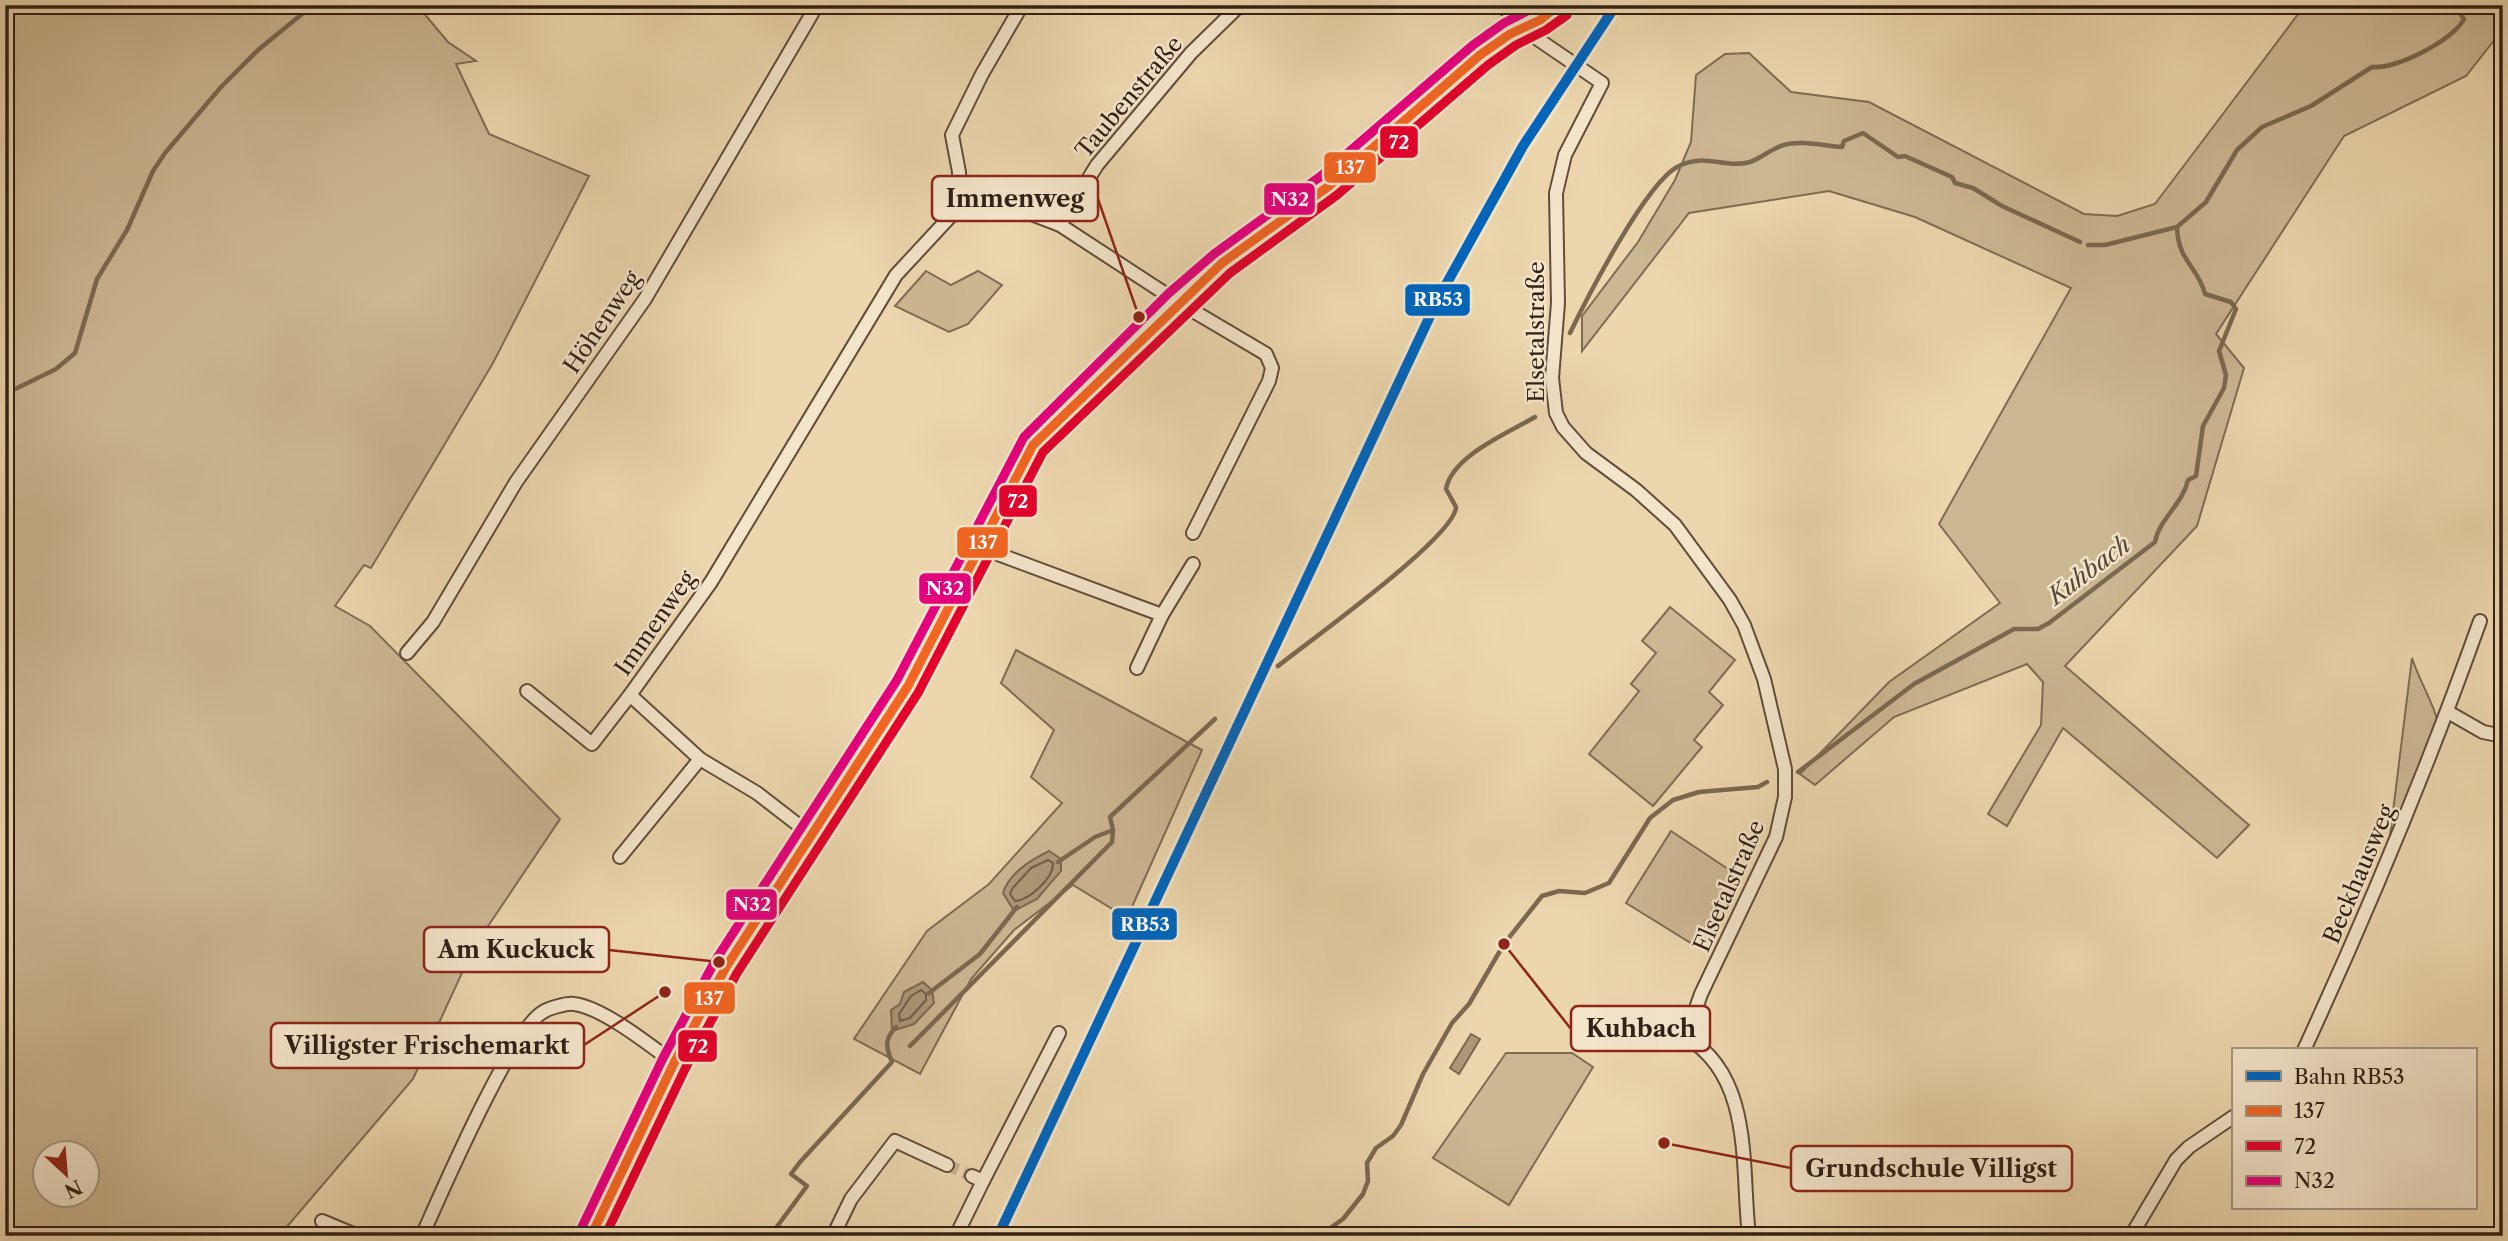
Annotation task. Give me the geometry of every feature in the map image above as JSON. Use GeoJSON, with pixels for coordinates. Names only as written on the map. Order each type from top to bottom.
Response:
{"type":"FeatureCollection","features":[{"type":"Feature","properties":{"kind":"street","name":"Höhenweg"},"geometry":{"type":"LineString","coordinates":[[407,653],[433,622],[516,482],[645,299],[817,5]]}},
{"type":"Feature","properties":{"kind":"street"},"geometry":{"type":"LineString","coordinates":[[1022,5],[982,74],[952,135],[959,172],[960,206],[1010,206],[1060,225],[1178,302],[1266,354],[1272,368],[1269,381],[1193,533]]}},
{"type":"Feature","properties":{"kind":"street","name":"Taubenstraße"},"geometry":{"type":"LineString","coordinates":[[1060,225],[1097,165],[1191,53],[1240,5]]}},
{"type":"Feature","properties":{"kind":"street","name":"Elsetalstraße"},"geometry":{"type":"LineString","coordinates":[[1502,5],[1523,29],[1598,81],[1564,155],[1556,193],[1558,303],[1552,378],[1556,413],[1570,437],[1586,453],[1636,490],[1675,526],[1730,600],[1745,625],[1764,678],[1785,769],[1785,797],[1776,837],[1718,965],[1701,994],[1686,1037],[1705,1053],[1723,1074],[1736,1106],[1742,1138],[1749,1236]]}},
{"type":"Feature","properties":{"kind":"street"},"geometry":{"type":"LineString","coordinates":[[591,1236],[674,1063],[726,967],[908,685],[1033,446],[1178,302],[1222,264],[1339,178],[1479,55],[1559,5]]}},
{"type":"Feature","properties":{"kind":"street","name":"Immenweg"},"geometry":{"type":"LineString","coordinates":[[810,834],[757,793],[700,759],[630,695],[711,582],[896,275],[960,206]]}},
{"type":"Feature","properties":{"kind":"street"},"geometry":{"type":"LineString","coordinates":[[979,547],[1162,615]]}},
{"type":"Feature","properties":{"kind":"street"},"geometry":{"type":"LineString","coordinates":[[1137,668],[1162,615],[1193,564]]}},
{"type":"Feature","properties":{"kind":"street","name":"Beckhausweg"},"geometry":{"type":"LineString","coordinates":[[2305,1048],[2384,874],[2448,712],[2480,621]]}},
{"type":"Feature","properties":{"kind":"street"},"geometry":{"type":"LineString","coordinates":[[527,691],[592,744],[630,695]]}},
{"type":"Feature","properties":{"kind":"street"},"geometry":{"type":"LineString","coordinates":[[2448,712],[2483,732],[2503,736]]}},
{"type":"Feature","properties":{"kind":"street"},"geometry":{"type":"LineString","coordinates":[[620,857],[700,759]]}},
{"type":"Feature","properties":{"kind":"street"},"geometry":{"type":"LineString","coordinates":[[422,1236],[499,1076],[521,1036],[542,1012],[573,1004],[620,1024],[674,1063]]}},
{"type":"Feature","properties":{"kind":"street"},"geometry":{"type":"LineString","coordinates":[[956,1236],[977,1178],[1059,1033]]}},
{"type":"Feature","properties":{"kind":"street"},"geometry":{"type":"LineString","coordinates":[[2131,1236],[2176,1160],[2189,1147],[2232,1117]]}},
{"type":"Feature","properties":{"kind":"street"},"geometry":{"type":"LineString","coordinates":[[833,1236],[851,1199],[895,1141],[947,1165]]}},
{"type":"Feature","properties":{"kind":"street"},"geometry":{"type":"LineString","coordinates":[[322,1221],[358,1236]]}},
{"type":"Feature","properties":{"kind":"shaded area"},"geometry":{"type":"Polygon","coordinates":[[[5,5],[417,5],[448,42],[476,61],[456,64],[489,134],[589,176],[493,363],[371,568],[364,565],[335,606],[370,626],[560,819],[474,947],[413,1079],[279,1236],[5,1236],[5,5]]]}},
{"type":"Feature","properties":{"kind":"shaded area"},"geometry":{"type":"Polygon","coordinates":[[[2305,5],[2503,5],[2503,29],[2466,76],[2344,136],[2216,334],[2244,368],[2197,526],[2065,666],[2249,825],[2217,858],[2063,728],[2007,826],[1988,814],[2041,725],[2043,682],[2027,664],[1894,717],[1815,785],[1800,774],[1889,682],[2000,603],[1939,524],[2071,288],[1915,217],[1829,191],[1689,213],[1582,351],[1582,316],[1638,242],[1675,180],[1691,142],[1696,75],[1725,54],[1749,53],[1791,92],[1869,102],[2084,214],[2117,216],[2155,204],[2305,5]]]}},
{"type":"Feature","properties":{"kind":"shaded area"},"geometry":{"type":"Polygon","coordinates":[[[926,271],[951,285],[978,271],[1002,285],[968,324],[949,332],[895,306],[926,271]]]}},
{"type":"Feature","properties":{"kind":"shaded area"},"geometry":{"type":"Polygon","coordinates":[[[1670,607],[1735,660],[1709,692],[1723,705],[1694,740],[1702,747],[1653,806],[1589,754],[1639,691],[1631,684],[1656,653],[1642,641],[1670,607]]]}},
{"type":"Feature","properties":{"kind":"shaded area"},"geometry":{"type":"Polygon","coordinates":[[[1016,650],[1202,750],[1127,918],[1073,885],[1014,930],[971,979],[920,1074],[854,1039],[927,931],[989,884],[1062,803],[1031,777],[1054,730],[1001,683],[1016,650]]]}},
{"type":"Feature","properties":{"kind":"shaded area"},"geometry":{"type":"Polygon","coordinates":[[[2412,658],[2438,722],[2388,852],[2412,658]]]}},
{"type":"Feature","properties":{"kind":"shaded area"},"geometry":{"type":"Polygon","coordinates":[[[1671,831],[1737,875],[1694,945],[1626,903],[1671,831]]]}},
{"type":"Feature","properties":{"kind":"shaded area"},"geometry":{"type":"Polygon","coordinates":[[[1506,1053],[1572,1053],[1593,1067],[1509,1205],[1433,1158],[1506,1053]]]}},
{"type":"Feature","properties":{"kind":"water"},"geometry":{"type":"Polygon","coordinates":[[[1049,851],[1061,859],[1061,871],[1037,899],[1014,911],[1003,893],[1010,879],[1049,851]]]}},
{"type":"Feature","properties":{"kind":"water"},"geometry":{"type":"Polygon","coordinates":[[[923,982],[932,990],[934,1003],[914,1024],[892,1031],[891,1010],[900,1004],[904,992],[923,982]]]}},
{"type":"Feature","properties":{"kind":"water"},"geometry":{"type":"Polygon","coordinates":[[[1471,1034],[1480,1039],[1459,1074],[1450,1068],[1471,1034]]]}},
{"type":"Feature","properties":{"kind":"waterway"},"geometry":{"type":"LineString","coordinates":[[5,394],[56,369],[75,353],[97,279],[127,230],[153,171],[165,153],[221,87],[258,50],[313,5]]}},
{"type":"Feature","properties":{"kind":"waterway","name":"Kuhbach"},"geometry":{"type":"LineString","coordinates":[[1798,772],[1914,684],[2014,629],[2038,629],[2049,623],[2155,542],[2161,526],[2181,497],[2188,480],[2196,476],[2203,426],[2224,388],[2226,375],[2219,351],[2236,309],[2231,302],[2205,294],[2184,256],[2177,227],[2206,202],[2237,150],[2262,127],[2311,106],[2372,67],[2409,58],[2436,44],[2464,19],[2454,5]]}},
{"type":"Feature","properties":{"kind":"waterway"},"geometry":{"type":"LineString","coordinates":[[1570,333],[1618,243],[1649,195],[1664,178],[1677,167],[1687,163],[1705,161],[1741,164],[1784,145],[1805,143],[1842,147],[1844,141],[1863,133],[1898,157],[1905,156],[1952,177],[1955,183],[1973,188],[2002,206],[2080,242]]}},
{"type":"Feature","properties":{"kind":"waterway"},"geometry":{"type":"LineString","coordinates":[[2088,245],[2105,245],[2177,227]]}},
{"type":"Feature","properties":{"kind":"waterway"},"geometry":{"type":"LineString","coordinates":[[1278,666],[1378,589],[1432,541],[1449,521],[1456,507],[1446,489],[1450,477],[1459,466],[1483,447],[1535,417]]}},
{"type":"Feature","properties":{"kind":"waterway"},"geometry":{"type":"LineString","coordinates":[[1058,862],[1095,837],[1113,830],[1110,817],[1215,719]]}},
{"type":"Feature","properties":{"kind":"waterway","name":"Kuhbach"},"geometry":{"type":"LineString","coordinates":[[1319,1236],[1343,1219],[1363,1194],[1368,1181],[1367,1163],[1376,1148],[1393,1136],[1401,1125],[1423,1074],[1452,1023],[1469,1004],[1504,944],[1542,896],[1559,891],[1585,893],[1609,883],[1650,818],[1673,800],[1699,792],[1758,787],[1767,782]]}},
{"type":"Feature","properties":{"kind":"waterway"},"geometry":{"type":"LineString","coordinates":[[910,1046],[1112,842],[1113,830]]}},
{"type":"Feature","properties":{"kind":"waterway"},"geometry":{"type":"LineString","coordinates":[[929,993],[980,954],[1017,907]]}},
{"type":"Feature","properties":{"kind":"waterway"},"geometry":{"type":"LineString","coordinates":[[770,1236],[807,1186],[791,1174],[892,1062],[887,1044],[896,1027]]}},
{"type":"Feature","properties":{"kind":"tunnel"},"geometry":{"type":"LineString","coordinates":[[947,1165],[972,1176]]}},
{"type":"Feature","properties":{"kind":"rail line","name":"RB53"},"geometry":{"type":"LineString","coordinates":[[998,1236],[1438,299],[1523,146],[1616,5]]}},
{"type":"Feature","properties":{"kind":"transit line","name":"N32"},"geometry":{"type":"LineString","coordinates":[[580,1231],[663,1058],[715,961],[897,680],[1024,437],[1169,293],[1214,254],[1321,176],[1473,45],[1504,23],[1539,5]]}},
{"type":"Feature","properties":{"kind":"transit line","name":"137"},"geometry":{"type":"LineString","coordinates":[[591,1236],[674,1063],[726,967],[908,686],[1033,445],[1222,263],[1329,186],[1480,55],[1510,34],[1540,20],[1559,5]]}},
{"type":"Feature","properties":{"kind":"transit line","name":"72"},"geometry":{"type":"LineString","coordinates":[[605,1236],[685,1069],[737,973],[918,693],[1043,452],[1230,273],[1337,195],[1488,65],[1567,15]]}},
{"type":"Feature","properties":{"kind":"place","name":"Immenweg"},"geometry":{"type":"Point","coordinates":[1139,317]}},
{"type":"Feature","properties":{"kind":"place","name":"Kuhbach"},"geometry":{"type":"Point","coordinates":[1504,944]}},
{"type":"Feature","properties":{"kind":"place","name":"Am Kuckuck"},"geometry":{"type":"Point","coordinates":[719,962]}},
{"type":"Feature","properties":{"kind":"place","name":"Villigster Frischemarkt"},"geometry":{"type":"Point","coordinates":[665,992]}},
{"type":"Feature","properties":{"kind":"place","name":"Grundschule Villigst"},"geometry":{"type":"Point","coordinates":[1664,1143]}}]}
